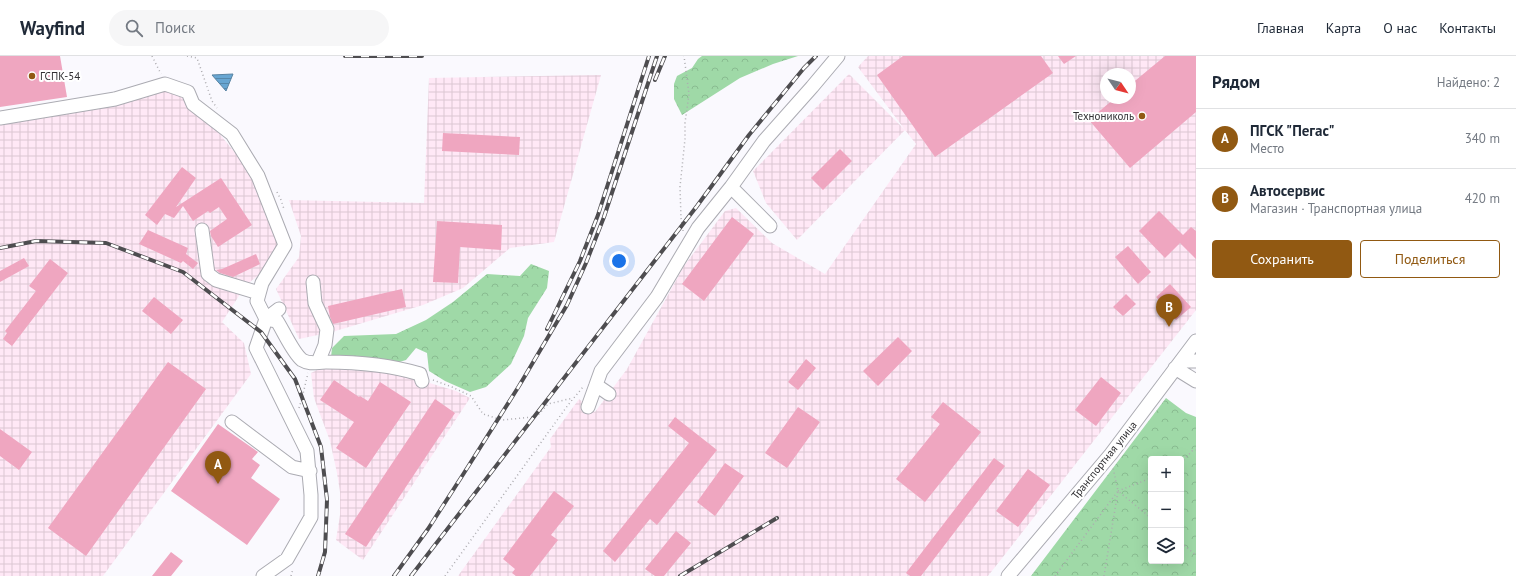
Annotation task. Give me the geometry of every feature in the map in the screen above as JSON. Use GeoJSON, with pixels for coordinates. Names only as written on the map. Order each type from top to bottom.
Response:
{"type":"FeatureCollection","features":[{"type":"Feature","properties":{"kind":"street"},"geometry":{"type":"LineString","coordinates":[[588,407],[591,384],[656,297],[698,228],[735,197],[764,141],[838,56]]}},
{"type":"Feature","properties":{"kind":"street"},"geometry":{"type":"LineString","coordinates":[[0,118],[115,99],[165,84],[188,92],[193,104],[232,134],[258,176],[284,245],[262,283],[259,293],[257,302],[266,319],[277,322],[301,360],[314,363],[347,362],[399,368],[421,377]]}},
{"type":"Feature","properties":{"kind":"street"},"geometry":{"type":"LineString","coordinates":[[735,197],[770,226]]}},
{"type":"Feature","properties":{"kind":"street"},"geometry":{"type":"LineString","coordinates":[[202,230],[208,274],[216,280],[259,293]]}},
{"type":"Feature","properties":{"kind":"street"},"geometry":{"type":"LineString","coordinates":[[313,282],[315,303],[327,328],[325,345],[314,363]]}},
{"type":"Feature","properties":{"kind":"street"},"geometry":{"type":"LineString","coordinates":[[264,576],[287,559],[311,517],[310,472],[307,450],[256,348],[266,319],[279,309]]}},
{"type":"Feature","properties":{"kind":"street","name":"Транспортная улица"},"geometry":{"type":"LineString","coordinates":[[1008,576],[1111,454],[1196,341]]}},
{"type":"Feature","properties":{"kind":"street"},"geometry":{"type":"LineString","coordinates":[[1178,364],[1196,362]]}},
{"type":"Feature","properties":{"kind":"street"},"geometry":{"type":"LineString","coordinates":[[1178,364],[1196,381]]}},
{"type":"Feature","properties":{"kind":"street"},"geometry":{"type":"LineString","coordinates":[[591,384],[609,394]]}},
{"type":"Feature","properties":{"kind":"street"},"geometry":{"type":"LineString","coordinates":[[232,422],[292,467],[310,472]]}},
{"type":"Feature","properties":{"kind":"path"},"geometry":{"type":"LineString","coordinates":[[152,56],[165,84]]}},
{"type":"Feature","properties":{"kind":"path"},"geometry":{"type":"LineString","coordinates":[[684,56],[689,94],[684,123],[685,139],[680,187],[681,218],[684,236],[690,242]]}},
{"type":"Feature","properties":{"kind":"path"},"geometry":{"type":"LineString","coordinates":[[293,423],[314,363]]}},
{"type":"Feature","properties":{"kind":"path"},"geometry":{"type":"LineString","coordinates":[[421,377],[470,396],[483,414],[502,420],[533,417],[539,414],[548,404],[573,398]]}},
{"type":"Feature","properties":{"kind":"path"},"geometry":{"type":"LineString","coordinates":[[445,576],[573,398],[591,384]]}},
{"type":"Feature","properties":{"kind":"path"},"geometry":{"type":"LineString","coordinates":[[1184,460],[1192,451],[1196,450]]}},
{"type":"Feature","properties":{"kind":"path"},"geometry":{"type":"LineString","coordinates":[[1104,576],[1118,491],[1111,454]]}},
{"type":"Feature","properties":{"kind":"path"},"geometry":{"type":"LineString","coordinates":[[1055,576],[1118,491],[1148,479]]}},
{"type":"Feature","properties":{"kind":"path"},"geometry":{"type":"LineString","coordinates":[[1118,491],[1148,516]]}},
{"type":"Feature","properties":{"kind":"path"},"geometry":{"type":"LineString","coordinates":[[1184,545],[1196,554]]}},
{"type":"Feature","properties":{"kind":"shaded area"},"geometry":{"type":"Polygon","coordinates":[[[868,56],[1196,56],[1196,310],[988,576],[458,576],[551,447],[550,439],[579,399],[595,412],[627,369],[684,266],[725,211],[736,208],[772,243],[825,274],[916,144],[858,67],[868,56]]]}},
{"type":"Feature","properties":{"kind":"shaded area"},"geometry":{"type":"Polygon","coordinates":[[[849,74],[905,130],[797,240],[766,203],[753,171],[849,74]]]}},
{"type":"Feature","properties":{"kind":"shaded area"},"geometry":{"type":"Polygon","coordinates":[[[601,75],[554,242],[510,248],[463,288],[423,305],[332,332],[299,339],[276,289],[299,257],[301,236],[289,200],[424,203],[429,78],[601,75]]]}},
{"type":"Feature","properties":{"kind":"shaded area"},"geometry":{"type":"Polygon","coordinates":[[[168,81],[197,106],[274,201],[281,250],[268,268],[246,285],[222,322],[244,343],[251,374],[103,576],[0,576],[0,116],[98,101],[168,81]]]}},
{"type":"Feature","properties":{"kind":"shaded area"},"geometry":{"type":"Polygon","coordinates":[[[344,366],[390,371],[456,391],[470,398],[363,560],[336,540],[340,515],[340,492],[330,441],[314,398],[311,373],[319,369],[344,366]]]}},
{"type":"Feature","properties":{"kind":"green space"},"geometry":{"type":"Polygon","coordinates":[[[702,56],[798,56],[773,64],[740,78],[682,115],[674,99],[674,84],[677,76],[692,68],[702,56]]]}},
{"type":"Feature","properties":{"kind":"green space"},"geometry":{"type":"Polygon","coordinates":[[[531,264],[549,271],[547,288],[528,318],[524,336],[511,364],[486,387],[470,392],[445,381],[429,371],[427,353],[416,348],[406,360],[396,363],[331,357],[332,348],[344,336],[396,334],[426,320],[453,302],[487,274],[520,276],[531,264]]]}},
{"type":"Feature","properties":{"kind":"green space"},"geometry":{"type":"Polygon","coordinates":[[[1166,398],[1186,413],[1196,417],[1196,576],[1031,576],[1166,398]]]}},
{"type":"Feature","properties":{"kind":"water"},"geometry":{"type":"Polygon","coordinates":[[[233,74],[226,91],[212,75],[233,74]]]}},
{"type":"Feature","properties":{"kind":"building","name":"ГСПК-54"},"geometry":{"type":"Polygon","coordinates":[[[0,56],[60,56],[67,97],[0,107],[0,56]]]}},
{"type":"Feature","properties":{"kind":"building"},"geometry":{"type":"Polygon","coordinates":[[[903,56],[1041,56],[1053,73],[935,157],[877,75],[903,56]]]}},
{"type":"Feature","properties":{"kind":"building"},"geometry":{"type":"Polygon","coordinates":[[[1058,56],[1076,56],[1064,64],[1058,56]]]}},
{"type":"Feature","properties":{"kind":"building","name":"Технониколь"},"geometry":{"type":"Polygon","coordinates":[[[1165,56],[1196,56],[1196,112],[1130,168],[1089,120],[1108,104],[1136,104],[1136,80],[1165,56]]]}},
{"type":"Feature","properties":{"kind":"building"},"geometry":{"type":"Polygon","coordinates":[[[443,133],[520,137],[519,155],[442,151],[443,133]]]}},
{"type":"Feature","properties":{"kind":"building"},"geometry":{"type":"Polygon","coordinates":[[[840,149],[852,161],[823,190],[811,178],[840,149]]]}},
{"type":"Feature","properties":{"kind":"building"},"geometry":{"type":"Polygon","coordinates":[[[182,167],[196,178],[176,207],[221,178],[252,225],[218,247],[211,236],[210,231],[227,219],[219,207],[210,213],[208,211],[193,221],[183,206],[174,218],[165,214],[157,225],[145,215],[182,167]]]}},
{"type":"Feature","properties":{"kind":"building"},"geometry":{"type":"Polygon","coordinates":[[[1159,211],[1183,235],[1191,227],[1196,231],[1196,259],[1180,243],[1165,258],[1139,231],[1159,211]]]}},
{"type":"Feature","properties":{"kind":"building"},"geometry":{"type":"Polygon","coordinates":[[[732,217],[754,234],[704,301],[682,284],[732,217]]]}},
{"type":"Feature","properties":{"kind":"building"},"geometry":{"type":"Polygon","coordinates":[[[437,221],[502,225],[501,250],[460,247],[458,283],[433,282],[437,221]]]}},
{"type":"Feature","properties":{"kind":"building"},"geometry":{"type":"Polygon","coordinates":[[[148,230],[188,248],[186,254],[198,263],[193,269],[183,261],[181,263],[139,244],[148,230]]]}},
{"type":"Feature","properties":{"kind":"building"},"geometry":{"type":"Polygon","coordinates":[[[1128,246],[1151,272],[1138,284],[1115,257],[1128,246]]]}},
{"type":"Feature","properties":{"kind":"building"},"geometry":{"type":"Polygon","coordinates":[[[256,254],[260,264],[233,277],[220,273],[216,270],[222,269],[256,254]]]}},
{"type":"Feature","properties":{"kind":"building"},"geometry":{"type":"Polygon","coordinates":[[[24,258],[29,266],[0,282],[0,271],[24,258]]]}},
{"type":"Feature","properties":{"kind":"building"},"geometry":{"type":"Polygon","coordinates":[[[50,259],[68,273],[12,346],[3,339],[7,333],[5,331],[36,291],[29,286],[50,259]]]}},
{"type":"Feature","properties":{"kind":"building"},"geometry":{"type":"Polygon","coordinates":[[[1170,284],[1191,307],[1176,320],[1156,297],[1170,284]]]}},
{"type":"Feature","properties":{"kind":"building"},"geometry":{"type":"Polygon","coordinates":[[[402,289],[406,307],[333,324],[328,306],[402,289]]]}},
{"type":"Feature","properties":{"kind":"building"},"geometry":{"type":"Polygon","coordinates":[[[1126,294],[1136,304],[1123,316],[1113,307],[1126,294]]]}},
{"type":"Feature","properties":{"kind":"building"},"geometry":{"type":"Polygon","coordinates":[[[154,297],[183,320],[171,334],[142,311],[154,297]]]}},
{"type":"Feature","properties":{"kind":"building"},"geometry":{"type":"Polygon","coordinates":[[[898,337],[912,351],[878,386],[863,371],[898,337]]]}},
{"type":"Feature","properties":{"kind":"building"},"geometry":{"type":"Polygon","coordinates":[[[806,359],[816,368],[798,390],[788,382],[806,359]]]}},
{"type":"Feature","properties":{"kind":"building"},"geometry":{"type":"Polygon","coordinates":[[[168,362],[206,389],[86,556],[48,528],[168,362]]]}},
{"type":"Feature","properties":{"kind":"building"},"geometry":{"type":"Polygon","coordinates":[[[1101,377],[1121,393],[1096,426],[1075,410],[1101,377]]]}},
{"type":"Feature","properties":{"kind":"building"},"geometry":{"type":"Polygon","coordinates":[[[334,380],[359,397],[360,396],[368,401],[380,382],[411,402],[366,468],[336,448],[354,422],[320,400],[334,380]]]}},
{"type":"Feature","properties":{"kind":"building"},"geometry":{"type":"Polygon","coordinates":[[[435,399],[455,413],[366,547],[345,534],[435,399]]]}},
{"type":"Feature","properties":{"kind":"building"},"geometry":{"type":"Polygon","coordinates":[[[943,402],[981,432],[925,502],[896,479],[940,424],[931,417],[943,402]]]}},
{"type":"Feature","properties":{"kind":"building"},"geometry":{"type":"Polygon","coordinates":[[[798,407],[820,422],[787,468],[765,453],[798,407]]]}},
{"type":"Feature","properties":{"kind":"building"},"geometry":{"type":"Polygon","coordinates":[[[675,417],[717,450],[657,525],[650,519],[615,562],[603,551],[689,443],[668,426],[675,417]]]}},
{"type":"Feature","properties":{"kind":"building"},"geometry":{"type":"Polygon","coordinates":[[[218,424],[258,452],[252,459],[260,465],[251,478],[280,499],[247,545],[171,491],[218,424]]]}},
{"type":"Feature","properties":{"kind":"building"},"geometry":{"type":"Polygon","coordinates":[[[0,429],[32,452],[19,470],[0,456],[0,429]]]}},
{"type":"Feature","properties":{"kind":"building"},"geometry":{"type":"Polygon","coordinates":[[[994,458],[1005,466],[921,576],[910,576],[906,573],[994,458]]]}},
{"type":"Feature","properties":{"kind":"building"},"geometry":{"type":"Polygon","coordinates":[[[725,463],[744,476],[715,516],[697,502],[725,463]]]}},
{"type":"Feature","properties":{"kind":"building"},"geometry":{"type":"Polygon","coordinates":[[[1028,469],[1050,485],[1018,527],[996,511],[1028,469]]]}},
{"type":"Feature","properties":{"kind":"building"},"geometry":{"type":"Polygon","coordinates":[[[554,491],[574,506],[551,535],[558,540],[530,576],[516,576],[512,573],[515,569],[503,559],[554,491]]]}},
{"type":"Feature","properties":{"kind":"building"},"geometry":{"type":"Polygon","coordinates":[[[676,531],[691,543],[664,576],[655,576],[645,569],[676,531]]]}},
{"type":"Feature","properties":{"kind":"building"},"geometry":{"type":"Polygon","coordinates":[[[171,552],[183,561],[171,576],[152,576],[171,552]]]}},
{"type":"Feature","properties":{"kind":"railway"},"geometry":{"type":"LineString","coordinates":[[345,56],[422,56]]}},
{"type":"Feature","properties":{"kind":"railway"},"geometry":{"type":"LineString","coordinates":[[547,329],[580,261],[598,215],[649,56]]}},
{"type":"Feature","properties":{"kind":"railway"},"geometry":{"type":"LineString","coordinates":[[394,576],[428,529],[464,473],[519,386],[567,305],[586,263],[604,217],[657,56]]}},
{"type":"Feature","properties":{"kind":"railway"},"geometry":{"type":"LineString","coordinates":[[655,80],[665,56]]}},
{"type":"Feature","properties":{"kind":"railway"},"geometry":{"type":"LineString","coordinates":[[411,576],[697,206],[749,135],[804,68],[816,56]]}},
{"type":"Feature","properties":{"kind":"railway"},"geometry":{"type":"LineString","coordinates":[[0,248],[36,241],[106,243],[183,272],[261,332],[295,379],[321,447],[327,500],[325,552],[318,576]]}},
{"type":"Feature","properties":{"kind":"railway"},"geometry":{"type":"LineString","coordinates":[[680,576],[777,518]]}},
{"type":"Feature","properties":{"kind":"place","name":"ГСПК-54"},"geometry":{"type":"Point","coordinates":[32,76]}},
{"type":"Feature","properties":{"kind":"place","name":"Технониколь"},"geometry":{"type":"Point","coordinates":[1142,116]}},
{"type":"Feature","properties":{"kind":"place","name":"Автосервис"},"geometry":{"type":"Point","coordinates":[1169,327]}},
{"type":"Feature","properties":{"kind":"place","name":"ПГСК \"Пегас\""},"geometry":{"type":"Point","coordinates":[218,484]}}]}
